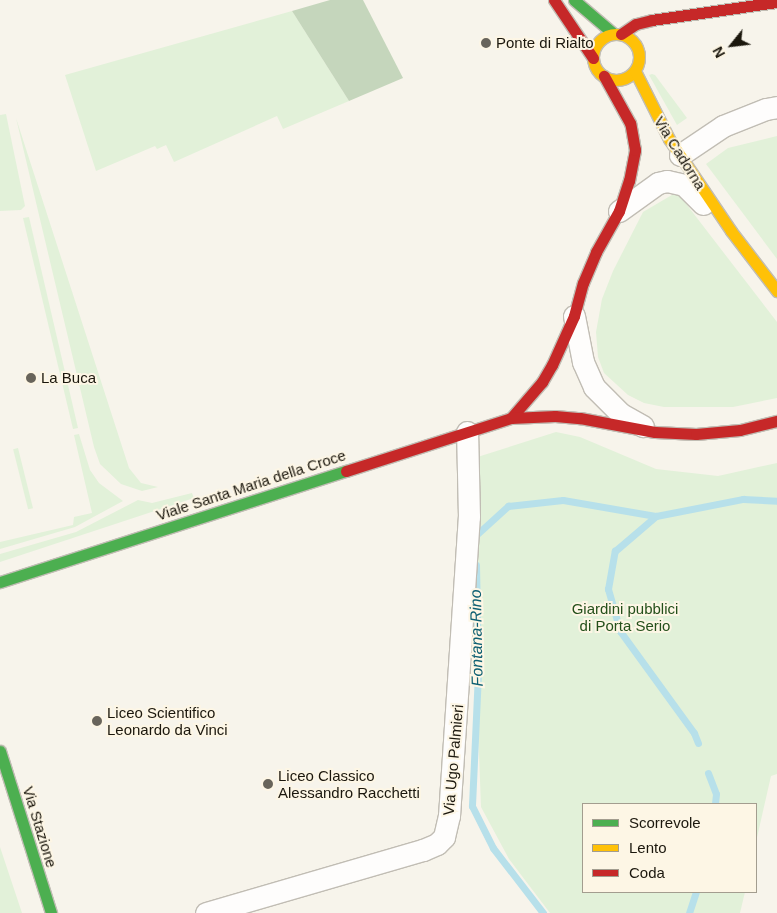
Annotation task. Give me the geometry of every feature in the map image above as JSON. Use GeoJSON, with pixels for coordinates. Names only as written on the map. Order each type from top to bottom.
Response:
{"type":"FeatureCollection","features":[{"type":"Feature","properties":{"kind":"street"},"geometry":{"type":"LineString","coordinates":[[554,0],[593,58],[598,72],[604,76],[617,80],[623,79],[635,72],[640,58],[652,44]]}},
{"type":"Feature","properties":{"kind":"street"},"geometry":{"type":"LineString","coordinates":[[574,0],[618,34]]}},
{"type":"Feature","properties":{"kind":"street"},"geometry":{"type":"LineString","coordinates":[[618,34],[636,24],[674,16],[777,2]]}},
{"type":"Feature","properties":{"kind":"street"},"geometry":{"type":"LineString","coordinates":[[664,29],[674,16]]}},
{"type":"Feature","properties":{"kind":"street"},"geometry":{"type":"LineString","coordinates":[[593,58],[597,44],[608,35],[618,34],[627,36],[637,46],[640,58]]}},
{"type":"Feature","properties":{"kind":"street","name":"Via Cadorna"},"geometry":{"type":"LineString","coordinates":[[635,72],[669,139],[680,156],[731,232],[777,291]]}},
{"type":"Feature","properties":{"kind":"street"},"geometry":{"type":"LineString","coordinates":[[511,418],[542,382],[574,316],[583,283],[596,252],[619,211],[635,150],[630,123],[604,76]]}},
{"type":"Feature","properties":{"kind":"street"},"geometry":{"type":"LineString","coordinates":[[680,156],[723,126],[766,109],[777,107]]}},
{"type":"Feature","properties":{"kind":"street","name":"Via Cadorna"},"geometry":{"type":"LineString","coordinates":[[619,211],[658,184],[676,181],[684,184],[731,232]]}},
{"type":"Feature","properties":{"kind":"street"},"geometry":{"type":"LineString","coordinates":[[574,316],[583,362],[594,387],[621,414],[655,432]]}},
{"type":"Feature","properties":{"kind":"street","name":"Viale Santa Maria della Croce"},"geometry":{"type":"LineString","coordinates":[[0,582],[511,418],[555,416],[580,418],[655,432],[696,434],[740,430],[777,421]]}},
{"type":"Feature","properties":{"kind":"street","name":"Via Ugo Palmieri"},"geometry":{"type":"LineString","coordinates":[[206,913],[423,850],[437,844],[444,837],[449,816],[454,760],[469,517],[467,432]]}},
{"type":"Feature","properties":{"kind":"street","name":"Via Stazione"},"geometry":{"type":"LineString","coordinates":[[0,750],[51,913]]}},
{"type":"Feature","properties":{"kind":"green space"},"geometry":{"type":"Polygon","coordinates":[[[330,0],[363,0],[403,78],[349,101],[292,11],[330,0]]]}},
{"type":"Feature","properties":{"kind":"green space"},"geometry":{"type":"Polygon","coordinates":[[[292,11],[349,101],[283,129],[277,116],[174,162],[166,145],[157,149],[155,146],[96,171],[65,75],[292,11]]]}},
{"type":"Feature","properties":{"kind":"green space"},"geometry":{"type":"Polygon","coordinates":[[[649,75],[655,75],[687,118],[677,125],[649,75]]]}},
{"type":"Feature","properties":{"kind":"green space"},"geometry":{"type":"Polygon","coordinates":[[[6,114],[25,206],[21,210],[0,211],[0,115],[6,114]]]}},
{"type":"Feature","properties":{"kind":"green space"},"geometry":{"type":"Polygon","coordinates":[[[16,118],[129,468],[141,483],[158,487],[142,491],[121,484],[100,464],[94,447],[16,118]]]}},
{"type":"Feature","properties":{"kind":"green space"},"geometry":{"type":"Polygon","coordinates":[[[777,136],[777,259],[706,164],[728,148],[777,136]]]}},
{"type":"Feature","properties":{"kind":"green space"},"geometry":{"type":"Polygon","coordinates":[[[677,192],[777,322],[777,398],[733,407],[664,407],[644,403],[628,395],[604,373],[598,357],[596,332],[602,299],[613,271],[643,212],[677,192]]]}},
{"type":"Feature","properties":{"kind":"green space"},"geometry":{"type":"Polygon","coordinates":[[[29,217],[78,428],[73,429],[23,218],[29,217]]]}},
{"type":"Feature","properties":{"kind":"green space","name":"Giardini pubblici di Porta Serio"},"geometry":{"type":"Polygon","coordinates":[[[556,432],[580,437],[656,469],[718,476],[777,463],[777,774],[771,776],[757,838],[757,803],[582,803],[582,893],[745,893],[740,913],[550,913],[509,859],[481,807],[468,460],[556,432]]]}},
{"type":"Feature","properties":{"kind":"green space"},"geometry":{"type":"Polygon","coordinates":[[[79,434],[90,470],[99,483],[123,501],[75,527],[0,549],[0,542],[73,525],[74,517],[92,513],[74,435],[79,434]]]}},
{"type":"Feature","properties":{"kind":"green space"},"geometry":{"type":"Polygon","coordinates":[[[18,448],[33,508],[28,509],[13,449],[18,448]]]}},
{"type":"Feature","properties":{"kind":"green space"},"geometry":{"type":"Polygon","coordinates":[[[192,493],[194,498],[0,562],[0,554],[76,532],[138,500],[152,503],[192,493]]]}},
{"type":"Feature","properties":{"kind":"green space"},"geometry":{"type":"Polygon","coordinates":[[[0,847],[22,913],[0,913],[0,847]]]}},
{"type":"Feature","properties":{"kind":"waterway"},"geometry":{"type":"LineString","coordinates":[[698,743],[694,733],[620,631],[608,589],[615,551],[656,516],[743,499],[777,501]]}},
{"type":"Feature","properties":{"kind":"waterway","name":"Fontana-Rino"},"geometry":{"type":"LineString","coordinates":[[475,539],[475,536],[508,506],[563,500],[656,516]]}},
{"type":"Feature","properties":{"kind":"waterway","name":"Fontana-Rino"},"geometry":{"type":"LineString","coordinates":[[476,565],[478,673],[472,806],[493,848],[543,913]]}},
{"type":"Feature","properties":{"kind":"waterway"},"geometry":{"type":"LineString","coordinates":[[708,773],[716,794],[715,803]]}},
{"type":"Feature","properties":{"kind":"waterway"},"geometry":{"type":"LineString","coordinates":[[689,913],[696,893]]}},
{"type":"Feature","properties":{"kind":"traffic: fast"},"geometry":{"type":"LineString","coordinates":[[574,0],[614,34]]}},
{"type":"Feature","properties":{"kind":"traffic: fast"},"geometry":{"type":"LineString","coordinates":[[0,582],[346,471]]}},
{"type":"Feature","properties":{"kind":"traffic: fast"},"geometry":{"type":"LineString","coordinates":[[0,751],[51,913]]}},
{"type":"Feature","properties":{"kind":"traffic: slow"},"geometry":{"type":"LineString","coordinates":[[611,34],[621,34],[635,44],[639,57],[635,70],[629,76],[621,80],[611,80],[597,70],[593,62],[593,52],[603,38],[611,34]]}},
{"type":"Feature","properties":{"kind":"traffic: slow"},"geometry":{"type":"LineString","coordinates":[[635,71],[669,139],[731,231],[777,291]]}},
{"type":"Feature","properties":{"kind":"traffic: jam"},"geometry":{"type":"LineString","coordinates":[[554,0],[593,58]]}},
{"type":"Feature","properties":{"kind":"traffic: jam"},"geometry":{"type":"LineString","coordinates":[[621,34],[636,24],[652,20],[777,2]]}},
{"type":"Feature","properties":{"kind":"traffic: jam"},"geometry":{"type":"LineString","coordinates":[[511,418],[542,382],[552,365],[574,316],[583,283],[596,252],[619,211],[629,181],[635,150],[630,123],[604,76]]}},
{"type":"Feature","properties":{"kind":"traffic: jam"},"geometry":{"type":"LineString","coordinates":[[346,471],[511,418],[555,416],[580,418],[655,432],[696,434],[740,430],[777,421]]}},
{"type":"Feature","properties":{"kind":"place","name":"Ponte di Rialto"},"geometry":{"type":"Point","coordinates":[486,43]}},
{"type":"Feature","properties":{"kind":"place","name":"La Buca"},"geometry":{"type":"Point","coordinates":[31,378]}},
{"type":"Feature","properties":{"kind":"place","name":"Liceo Scientifico Leonardo da Vinci"},"geometry":{"type":"Point","coordinates":[97,721]}},
{"type":"Feature","properties":{"kind":"place","name":"Liceo Classico Alessandro Racchetti"},"geometry":{"type":"Point","coordinates":[268,784]}}]}
